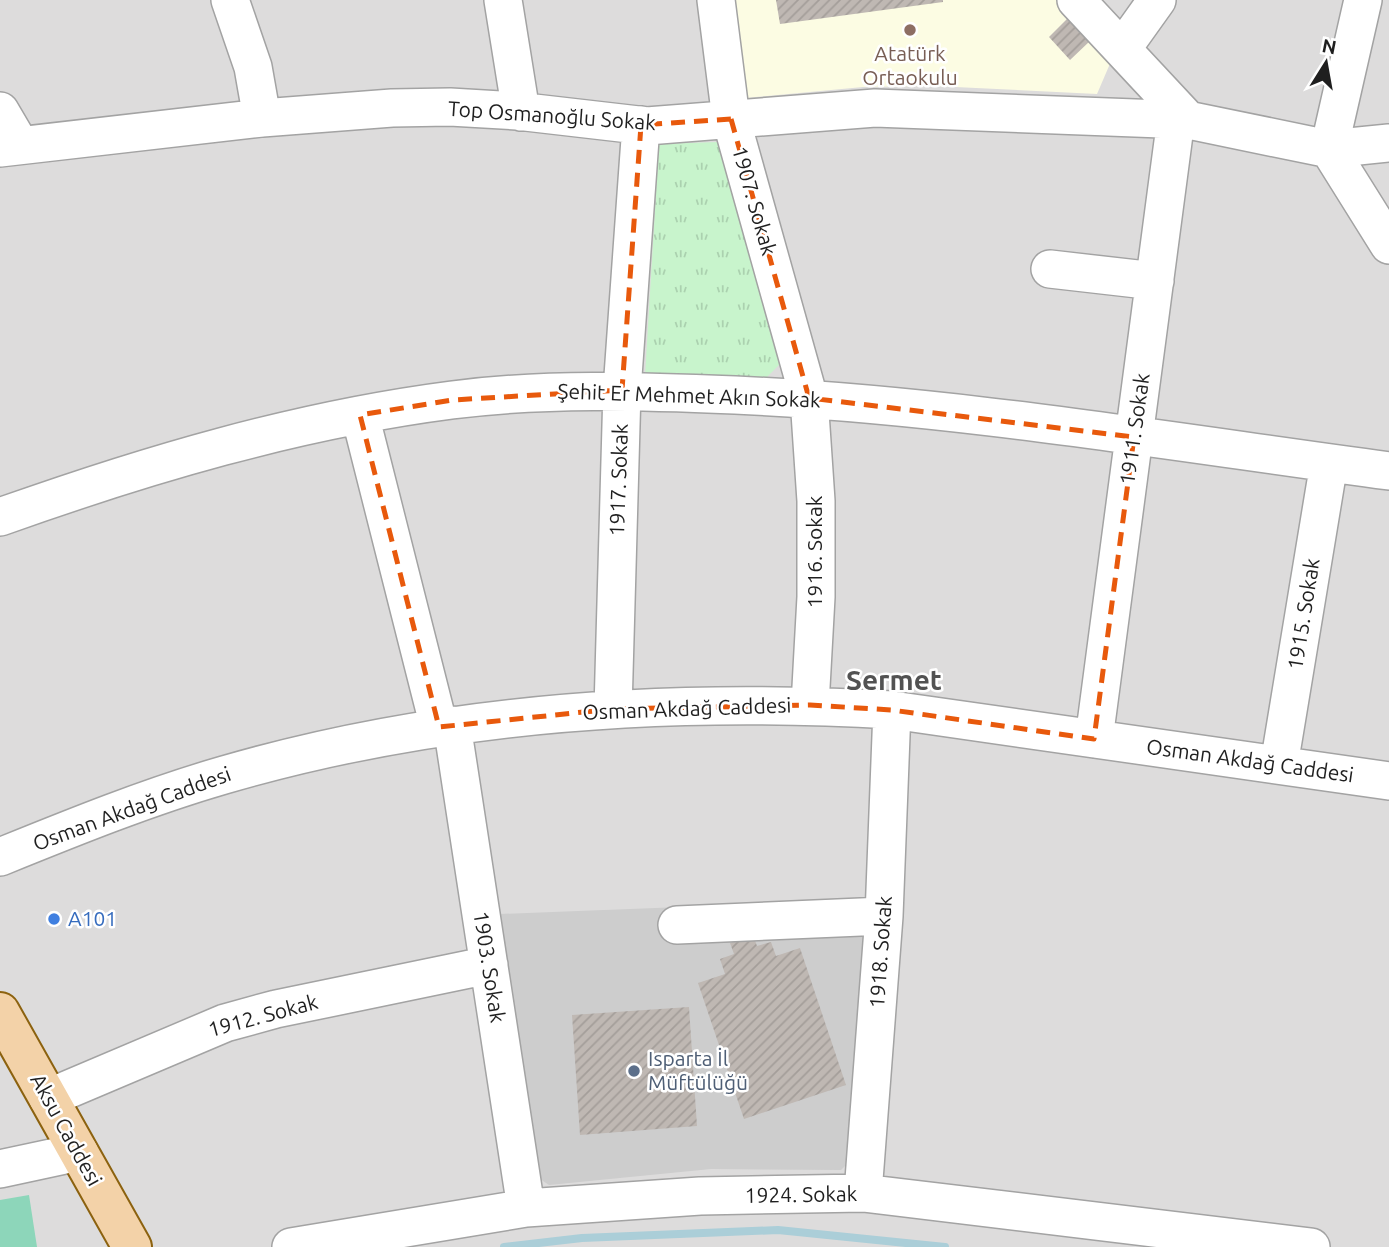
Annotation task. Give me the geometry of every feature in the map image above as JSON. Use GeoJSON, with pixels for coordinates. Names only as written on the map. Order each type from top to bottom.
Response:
{"type":"FeatureCollection","features":[{"type":"Feature","properties":{"kind":"main road","name":"Aksu Caddesi"},"geometry":{"type":"LineString","coordinates":[[0,1012],[132,1247]]}},
{"type":"Feature","properties":{"kind":"street"},"geometry":{"type":"LineString","coordinates":[[230,0],[253,67],[262,118]]}},
{"type":"Feature","properties":{"kind":"street"},"geometry":{"type":"LineString","coordinates":[[503,0],[521,112]]}},
{"type":"Feature","properties":{"kind":"street","name":"1907. Sokak"},"geometry":{"type":"LineString","coordinates":[[716,0],[731,119],[809,398]]}},
{"type":"Feature","properties":{"kind":"street"},"geometry":{"type":"LineString","coordinates":[[1076,0],[1182,119]]}},
{"type":"Feature","properties":{"kind":"street"},"geometry":{"type":"LineString","coordinates":[[1122,49],[1157,0]]}},
{"type":"Feature","properties":{"kind":"street"},"geometry":{"type":"LineString","coordinates":[[1363,0],[1329,149],[1389,245]]}},
{"type":"Feature","properties":{"kind":"street","name":"Top Osmanoğlu Sokak"},"geometry":{"type":"LineString","coordinates":[[10,146],[262,118],[392,108],[450,107],[641,125],[903,108],[1182,119],[1329,149],[1389,143]]}},
{"type":"Feature","properties":{"kind":"street"},"geometry":{"type":"LineString","coordinates":[[0,111],[10,146]]}},
{"type":"Feature","properties":{"kind":"street","name":"1911. Sokak"},"geometry":{"type":"LineString","coordinates":[[1094,739],[1155,281],[1182,119]]}},
{"type":"Feature","properties":{"kind":"street","name":"1917. Sokak"},"geometry":{"type":"LineString","coordinates":[[613,709],[622,390],[641,125]]}},
{"type":"Feature","properties":{"kind":"street"},"geometry":{"type":"LineString","coordinates":[[1050,269],[1155,281]]}},
{"type":"Feature","properties":{"kind":"street","name":"Şehit Er Mehmet Akın Sokak"},"geometry":{"type":"LineString","coordinates":[[0,517],[127,474],[236,443],[360,415],[453,400],[622,390],[809,398],[1389,471]]}},
{"type":"Feature","properties":{"kind":"street","name":"1916. Sokak"},"geometry":{"type":"LineString","coordinates":[[809,398],[816,501],[816,597],[810,705]]}},
{"type":"Feature","properties":{"kind":"street","name":"1903. Sokak"},"geometry":{"type":"LineString","coordinates":[[360,415],[445,726],[489,965],[526,1208]]}},
{"type":"Feature","properties":{"kind":"street","name":"1915. Sokak"},"geometry":{"type":"LineString","coordinates":[[1279,765],[1329,463]]}},
{"type":"Feature","properties":{"kind":"street","name":"Osman Akdağ Caddesi"},"geometry":{"type":"LineString","coordinates":[[0,857],[109,813],[225,774],[445,726],[613,709],[810,705],[892,710],[1389,781]]}},
{"type":"Feature","properties":{"kind":"street","name":"1918. Sokak"},"geometry":{"type":"LineString","coordinates":[[863,1193],[884,916],[892,710]]}},
{"type":"Feature","properties":{"kind":"street"},"geometry":{"type":"LineString","coordinates":[[677,925],[884,916]]}},
{"type":"Feature","properties":{"kind":"street","name":"1912. Sokak"},"geometry":{"type":"LineString","coordinates":[[48,1098],[225,1023],[276,1009],[489,965]]}},
{"type":"Feature","properties":{"kind":"street"},"geometry":{"type":"LineString","coordinates":[[0,1169],[79,1152]]}},
{"type":"Feature","properties":{"kind":"street","name":"1924. Sokak"},"geometry":{"type":"LineString","coordinates":[[291,1247],[526,1208],[700,1196],[863,1193],[1311,1247]]}},
{"type":"Feature","properties":{"kind":"highlighted area"},"geometry":{"type":"Polygon","coordinates":[[[731,119],[809,398],[1134,437],[1094,739],[892,710],[810,705],[613,709],[439,727],[360,415],[452,400],[622,390],[641,125],[731,119]]]}},
{"type":"Feature","properties":{"kind":"shaded area"},"geometry":{"type":"Polygon","coordinates":[[[0,0],[1389,0],[1389,1247],[0,1247],[0,0]]]}},
{"type":"Feature","properties":{"kind":"shaded area","name":"Atatürk Ortaokulu"},"geometry":{"type":"Polygon","coordinates":[[[731,0],[1056,0],[1112,59],[1097,94],[934,86],[863,87],[745,98],[731,0]]]}},
{"type":"Feature","properties":{"kind":"shaded area"},"geometry":{"type":"Polygon","coordinates":[[[865,900],[850,1161],[841,1170],[711,1169],[549,1185],[537,1177],[500,914],[865,900]]]}},
{"type":"Feature","properties":{"kind":"green space"},"geometry":{"type":"Polygon","coordinates":[[[719,142],[784,360],[765,379],[645,376],[659,144],[719,142]]]}},
{"type":"Feature","properties":{"kind":"green space"},"geometry":{"type":"Polygon","coordinates":[[[29,1195],[37,1247],[0,1247],[0,1200],[29,1195]]]}},
{"type":"Feature","properties":{"kind":"building"},"geometry":{"type":"Polygon","coordinates":[[[776,0],[943,0],[943,2],[780,24],[776,0]]]}},
{"type":"Feature","properties":{"kind":"building"},"geometry":{"type":"Polygon","coordinates":[[[1068,18],[1090,41],[1070,60],[1049,37],[1068,18]]]}},
{"type":"Feature","properties":{"kind":"building"},"geometry":{"type":"Polygon","coordinates":[[[753,935],[757,946],[771,942],[776,956],[800,948],[846,1085],[744,1119],[698,983],[725,974],[720,959],[734,954],[730,943],[753,935]]]}},
{"type":"Feature","properties":{"kind":"building","name":"Isparta İl Müftülüğü"},"geometry":{"type":"Polygon","coordinates":[[[689,1007],[697,1126],[580,1135],[572,1015],[689,1007]]]}},
{"type":"Feature","properties":{"kind":"waterway"},"geometry":{"type":"LineString","coordinates":[[504,1247],[582,1238],[778,1230],[945,1247]]}},
{"type":"Feature","properties":{"kind":"place","name":"Atatürk Ortaokulu"},"geometry":{"type":"Point","coordinates":[910,30]}},
{"type":"Feature","properties":{"kind":"place","name":"A101"},"geometry":{"type":"Point","coordinates":[54,919]}},
{"type":"Feature","properties":{"kind":"place","name":"Isparta İl Müftülüğü"},"geometry":{"type":"Point","coordinates":[634,1071]}},
{"type":"Feature","properties":{"kind":"district","name":"Sermet"},"geometry":{"type":"Point","coordinates":[894,680]}}]}
